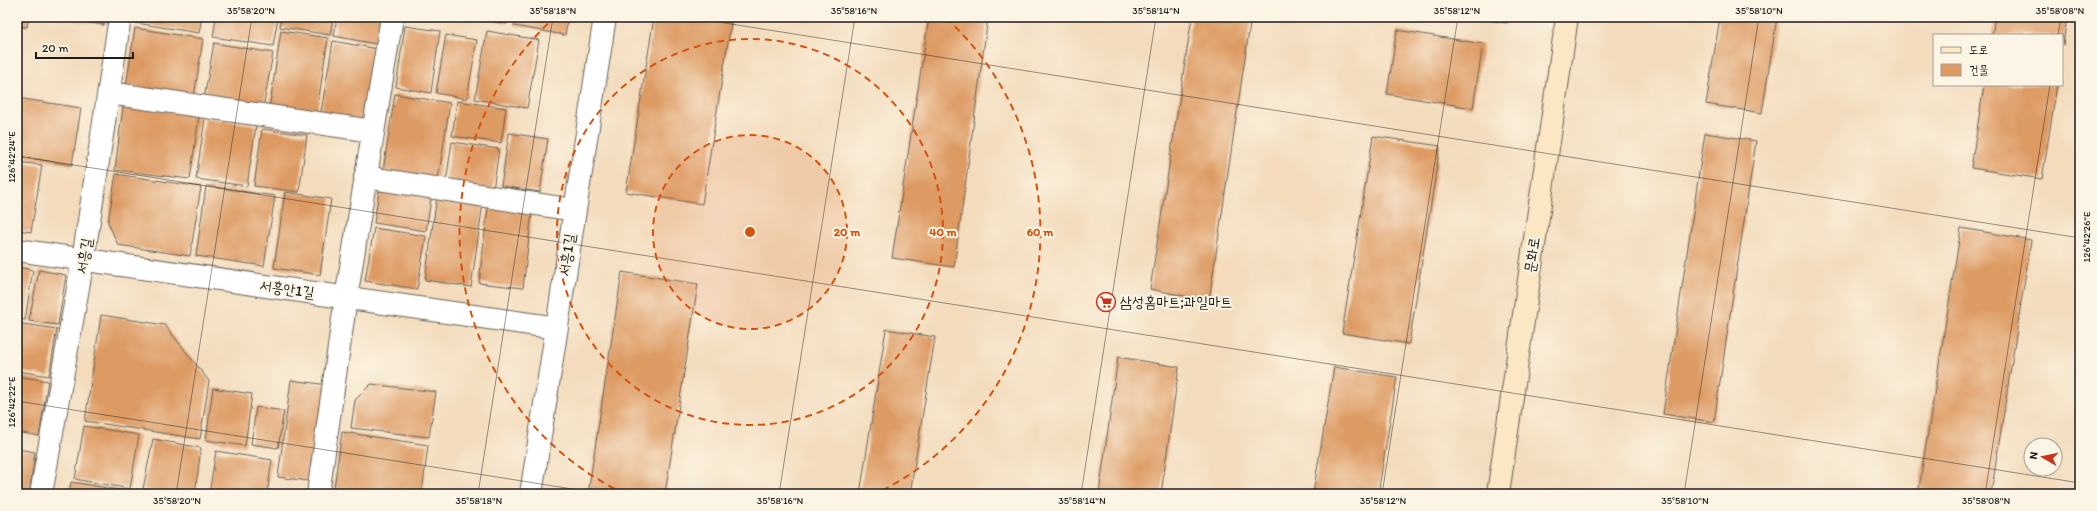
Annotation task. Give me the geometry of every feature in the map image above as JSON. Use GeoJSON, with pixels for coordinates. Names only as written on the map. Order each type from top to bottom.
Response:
{"type":"FeatureCollection","features":[{"type":"Feature","properties":{"kind":"street","name":"서흥길"},"geometry":{"type":"LineString","coordinates":[[41,494],[83,260],[120,17]]}},
{"type":"Feature","properties":{"kind":"street"},"geometry":{"type":"LineString","coordinates":[[318,494],[346,298],[392,17]]}},
{"type":"Feature","properties":{"kind":"street","name":"서흥1길"},"geometry":{"type":"LineString","coordinates":[[531,494],[605,17]]}},
{"type":"Feature","properties":{"kind":"street","name":"문화로"},"geometry":{"type":"LineString","coordinates":[[1498,494],[1567,17]]}},
{"type":"Feature","properties":{"kind":"street"},"geometry":{"type":"LineString","coordinates":[[109,93],[373,131]]}},
{"type":"Feature","properties":{"kind":"street"},"geometry":{"type":"LineString","coordinates":[[366,178],[574,210]]}},
{"type":"Feature","properties":{"kind":"street","name":"서흥안1길"},"geometry":{"type":"LineString","coordinates":[[17,250],[556,328]]}},
{"type":"Feature","properties":{"kind":"building"},"geometry":{"type":"Polygon","coordinates":[[[17,17],[29,17],[27,27],[17,26],[17,17]]]}},
{"type":"Feature","properties":{"kind":"building"},"geometry":{"type":"Polygon","coordinates":[[[54,17],[105,17],[104,25],[54,17]]]}},
{"type":"Feature","properties":{"kind":"building"},"geometry":{"type":"Polygon","coordinates":[[[137,17],[202,17],[199,33],[136,23],[137,17]]]}},
{"type":"Feature","properties":{"kind":"building"},"geometry":{"type":"Polygon","coordinates":[[[216,17],[278,17],[273,46],[213,37],[216,17]]]}},
{"type":"Feature","properties":{"kind":"building"},"geometry":{"type":"Polygon","coordinates":[[[281,17],[333,17],[330,35],[280,27],[281,17]]]}},
{"type":"Feature","properties":{"kind":"building"},"geometry":{"type":"Polygon","coordinates":[[[337,17],[386,17],[381,45],[334,36],[337,17]]]}},
{"type":"Feature","properties":{"kind":"building"},"geometry":{"type":"Polygon","coordinates":[[[469,17],[508,17],[507,24],[469,17]]]}},
{"type":"Feature","properties":{"kind":"building"},"geometry":{"type":"Polygon","coordinates":[[[516,17],[568,17],[565,35],[514,26],[516,17]]]}},
{"type":"Feature","properties":{"kind":"building"},"geometry":{"type":"Polygon","coordinates":[[[654,17],[732,17],[702,204],[626,192],[654,17]]]}},
{"type":"Feature","properties":{"kind":"building"},"geometry":{"type":"Polygon","coordinates":[[[929,17],[988,17],[954,267],[892,258],[929,17]]]}},
{"type":"Feature","properties":{"kind":"building"},"geometry":{"type":"Polygon","coordinates":[[[1192,17],[1251,17],[1209,301],[1150,289],[1192,17]]]}},
{"type":"Feature","properties":{"kind":"building"},"geometry":{"type":"Polygon","coordinates":[[[1467,17],[1508,17],[1507,23],[1467,17]]]}},
{"type":"Feature","properties":{"kind":"building"},"geometry":{"type":"Polygon","coordinates":[[[1720,17],[1777,17],[1762,113],[1706,104],[1720,17]]]}},
{"type":"Feature","properties":{"kind":"building"},"geometry":{"type":"Polygon","coordinates":[[[1995,17],[2067,17],[2063,45],[2063,34],[1992,34],[1995,17]]]}},
{"type":"Feature","properties":{"kind":"building"},"geometry":{"type":"Polygon","coordinates":[[[405,26],[440,31],[431,93],[396,87],[405,26]]]}},
{"type":"Feature","properties":{"kind":"building"},"geometry":{"type":"Polygon","coordinates":[[[135,28],[203,39],[194,97],[126,86],[135,28]]]}},
{"type":"Feature","properties":{"kind":"building"},"geometry":{"type":"Polygon","coordinates":[[[1397,30],[1483,44],[1473,108],[1387,94],[1397,30]]]}},
{"type":"Feature","properties":{"kind":"building"},"geometry":{"type":"Polygon","coordinates":[[[281,31],[328,38],[316,117],[269,110],[281,31]]]}},
{"type":"Feature","properties":{"kind":"building"},"geometry":{"type":"Polygon","coordinates":[[[487,31],[539,40],[527,108],[475,99],[487,31]]]}},
{"type":"Feature","properties":{"kind":"building"},"geometry":{"type":"Polygon","coordinates":[[[446,35],[477,40],[467,99],[436,93],[446,35]]]}},
{"type":"Feature","properties":{"kind":"building"},"geometry":{"type":"Polygon","coordinates":[[[333,41],[383,50],[370,127],[320,118],[333,41]]]}},
{"type":"Feature","properties":{"kind":"building"},"geometry":{"type":"Polygon","coordinates":[[[214,43],[273,53],[263,109],[204,99],[214,43]]]}},
{"type":"Feature","properties":{"kind":"building"},"geometry":{"type":"Polygon","coordinates":[[[1984,86],[2057,86],[2042,179],[1971,168],[1984,86]]]}},
{"type":"Feature","properties":{"kind":"building"},"geometry":{"type":"Polygon","coordinates":[[[395,94],[450,103],[438,180],[383,171],[395,94]]]}},
{"type":"Feature","properties":{"kind":"building"},"geometry":{"type":"Polygon","coordinates":[[[17,98],[81,108],[72,165],[17,156],[17,98]]]}},
{"type":"Feature","properties":{"kind":"building"},"geometry":{"type":"Polygon","coordinates":[[[457,101],[506,108],[501,143],[452,136],[457,101]]]}},
{"type":"Feature","properties":{"kind":"building"},"geometry":{"type":"Polygon","coordinates":[[[123,106],[199,115],[190,179],[115,170],[123,106]]]}},
{"type":"Feature","properties":{"kind":"building"},"geometry":{"type":"Polygon","coordinates":[[[205,118],[256,125],[247,186],[196,179],[205,118]]]}},
{"type":"Feature","properties":{"kind":"building"},"geometry":{"type":"Polygon","coordinates":[[[262,129],[307,135],[299,192],[254,186],[262,129]]]}},
{"type":"Feature","properties":{"kind":"building"},"geometry":{"type":"Polygon","coordinates":[[[509,133],[548,139],[540,192],[501,186],[509,133]]]}},
{"type":"Feature","properties":{"kind":"building"},"geometry":{"type":"Polygon","coordinates":[[[1705,133],[1756,141],[1714,422],[1663,414],[1705,133]]]}},
{"type":"Feature","properties":{"kind":"building"},"geometry":{"type":"Polygon","coordinates":[[[1373,136],[1440,146],[1409,344],[1342,333],[1373,136]]]}},
{"type":"Feature","properties":{"kind":"building"},"geometry":{"type":"Polygon","coordinates":[[[452,142],[499,149],[493,190],[446,182],[452,142]]]}},
{"type":"Feature","properties":{"kind":"building"},"geometry":{"type":"Polygon","coordinates":[[[17,162],[42,165],[31,232],[17,230],[17,162]]]}},
{"type":"Feature","properties":{"kind":"building"},"geometry":{"type":"Polygon","coordinates":[[[116,174],[201,187],[190,256],[118,245],[108,222],[116,174]]]}},
{"type":"Feature","properties":{"kind":"building"},"geometry":{"type":"Polygon","coordinates":[[[380,185],[432,193],[426,231],[374,223],[380,185]]]}},
{"type":"Feature","properties":{"kind":"building"},"geometry":{"type":"Polygon","coordinates":[[[206,186],[275,196],[264,266],[196,256],[206,186]]]}},
{"type":"Feature","properties":{"kind":"building"},"geometry":{"type":"Polygon","coordinates":[[[285,192],[331,199],[320,275],[274,268],[285,192]]]}},
{"type":"Feature","properties":{"kind":"building"},"geometry":{"type":"Polygon","coordinates":[[[437,196],[483,203],[471,287],[425,280],[437,196]]]}},
{"type":"Feature","properties":{"kind":"building"},"geometry":{"type":"Polygon","coordinates":[[[488,207],[532,212],[523,288],[479,283],[488,207]]]}},
{"type":"Feature","properties":{"kind":"building"},"geometry":{"type":"Polygon","coordinates":[[[374,228],[426,236],[417,289],[365,281],[374,228]]]}},
{"type":"Feature","properties":{"kind":"building"},"geometry":{"type":"Polygon","coordinates":[[[1961,228],[2031,240],[1991,494],[1918,494],[1961,228]]]}},
{"type":"Feature","properties":{"kind":"building"},"geometry":{"type":"Polygon","coordinates":[[[17,267],[33,270],[25,320],[17,319],[17,267]]]}},
{"type":"Feature","properties":{"kind":"building"},"geometry":{"type":"Polygon","coordinates":[[[39,270],[66,275],[58,325],[29,321],[39,270]]]}},
{"type":"Feature","properties":{"kind":"building"},"geometry":{"type":"Polygon","coordinates":[[[622,272],[698,284],[665,494],[588,494],[622,272]]]}},
{"type":"Feature","properties":{"kind":"building"},"geometry":{"type":"Polygon","coordinates":[[[101,315],[165,325],[209,381],[200,439],[85,421],[101,315]]]}},
{"type":"Feature","properties":{"kind":"building"},"geometry":{"type":"Polygon","coordinates":[[[17,323],[57,329],[49,376],[17,371],[17,323]]]}},
{"type":"Feature","properties":{"kind":"building"},"geometry":{"type":"Polygon","coordinates":[[[886,329],[935,337],[910,494],[860,494],[886,329]]]}},
{"type":"Feature","properties":{"kind":"building"},"geometry":{"type":"Polygon","coordinates":[[[1118,357],[1179,367],[1161,494],[1099,494],[1118,357]]]}},
{"type":"Feature","properties":{"kind":"building"},"geometry":{"type":"Polygon","coordinates":[[[1334,367],[1397,377],[1378,494],[1313,494],[1334,367]]]}},
{"type":"Feature","properties":{"kind":"building"},"geometry":{"type":"Polygon","coordinates":[[[17,376],[48,381],[39,436],[17,432],[17,376]]]}},
{"type":"Feature","properties":{"kind":"building"},"geometry":{"type":"Polygon","coordinates":[[[291,380],[328,385],[316,482],[278,477],[291,380]]]}},
{"type":"Feature","properties":{"kind":"building"},"geometry":{"type":"Polygon","coordinates":[[[371,384],[436,392],[429,437],[351,428],[355,400],[371,384]]]}},
{"type":"Feature","properties":{"kind":"building"},"geometry":{"type":"Polygon","coordinates":[[[213,388],[252,394],[245,446],[206,440],[213,388]]]}},
{"type":"Feature","properties":{"kind":"building"},"geometry":{"type":"Polygon","coordinates":[[[256,407],[284,411],[278,448],[251,444],[256,407]]]}},
{"type":"Feature","properties":{"kind":"building"},"geometry":{"type":"Polygon","coordinates":[[[84,426],[139,435],[130,489],[75,479],[84,426]]]}},
{"type":"Feature","properties":{"kind":"building"},"geometry":{"type":"Polygon","coordinates":[[[342,432],[428,445],[422,494],[374,494],[334,488],[342,432]]]}},
{"type":"Feature","properties":{"kind":"building"},"geometry":{"type":"Polygon","coordinates":[[[153,439],[201,448],[195,494],[168,494],[143,489],[153,439]]]}},
{"type":"Feature","properties":{"kind":"building"},"geometry":{"type":"Polygon","coordinates":[[[17,449],[35,452],[29,494],[17,494],[17,449]]]}},
{"type":"Feature","properties":{"kind":"building"},"geometry":{"type":"Polygon","coordinates":[[[216,451],[272,460],[267,494],[209,494],[216,451]]]}},
{"type":"Feature","properties":{"kind":"building"},"geometry":{"type":"Polygon","coordinates":[[[71,482],[138,493],[138,494],[69,494],[71,482]]]}},
{"type":"Feature","properties":{"kind":"place","name":"삼성홈마트;과일마트"},"geometry":{"type":"Point","coordinates":[1106,302]}}]}
